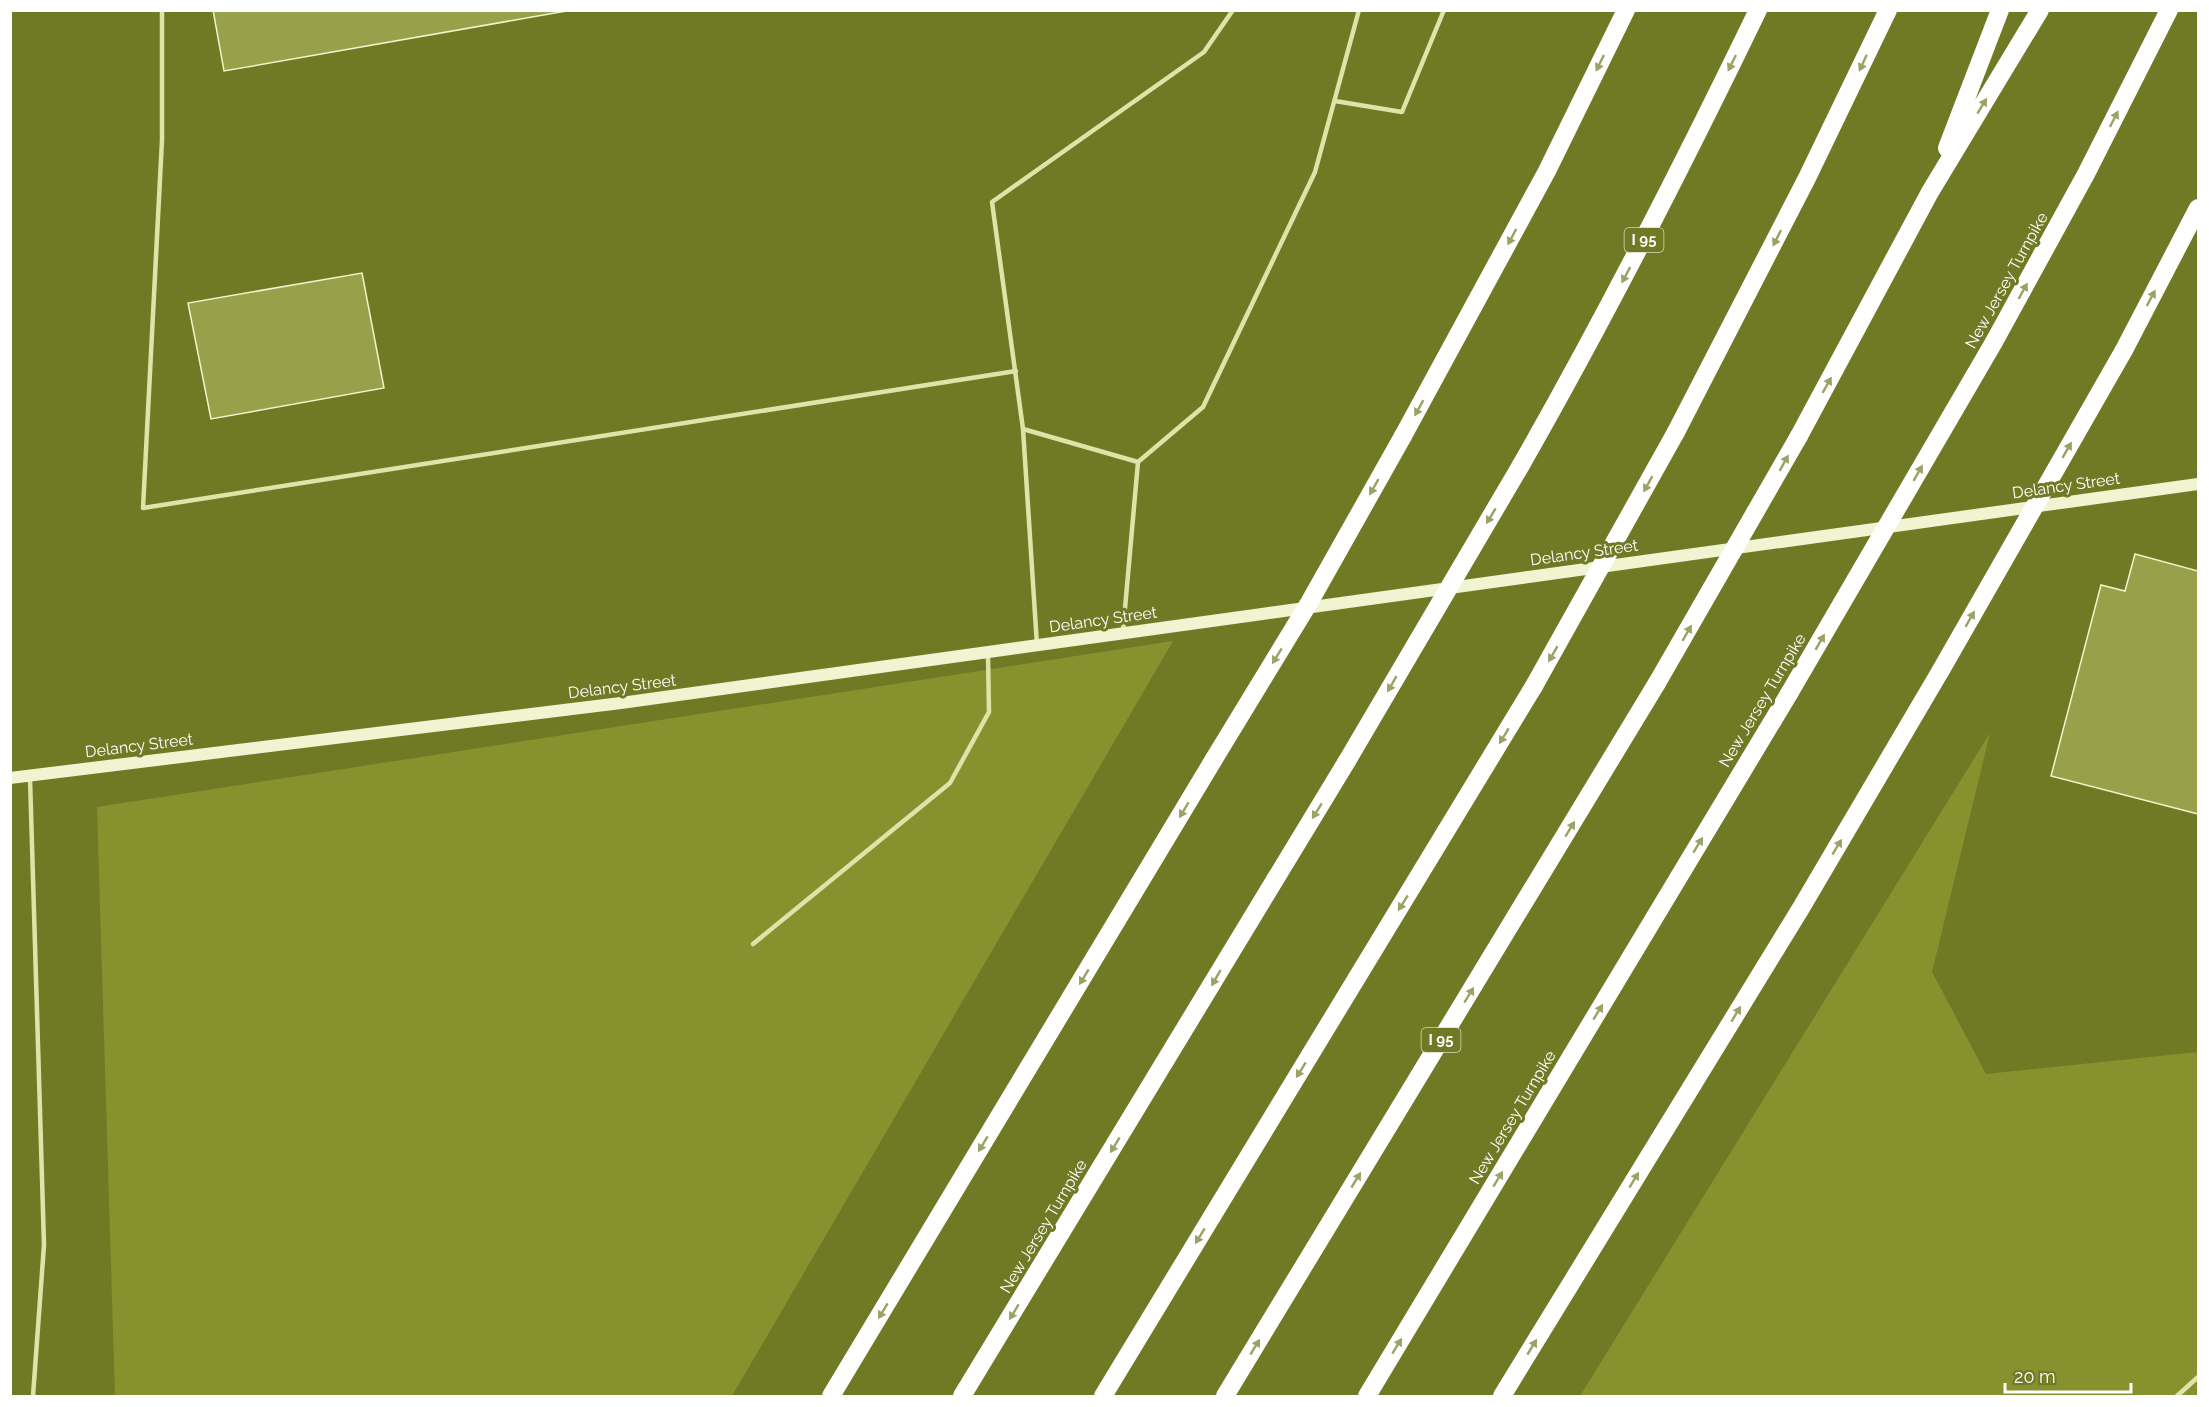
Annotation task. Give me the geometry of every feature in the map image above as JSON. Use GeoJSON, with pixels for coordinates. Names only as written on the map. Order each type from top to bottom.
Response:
{"type":"FeatureCollection","features":[{"type":"Feature","properties":{"kind":"highway"},"geometry":{"type":"LineString","coordinates":[[831,1396],[1309,603],[1547,171],[1626,10]]}},
{"type":"Feature","properties":{"kind":"highway","name":"New Jersey Turnpike"},"geometry":{"type":"LineString","coordinates":[[962,1396],[1347,761],[1521,465],[1637,254],[1758,10]]}},
{"type":"Feature","properties":{"kind":"highway"},"geometry":{"type":"LineString","coordinates":[[1103,1396],[1534,686],[1676,432],[1813,167],[1888,10]]}},
{"type":"Feature","properties":{"kind":"highway","name":"I 95"},"geometry":{"type":"LineString","coordinates":[[1930,192],[2000,10]]}},
{"type":"Feature","properties":{"kind":"highway","name":"I 95"},"geometry":{"type":"LineString","coordinates":[[1225,1396],[1657,683],[1799,436],[1930,192],[2040,10]]}},
{"type":"Feature","properties":{"kind":"highway","name":"New Jersey Turnpike"},"geometry":{"type":"LineString","coordinates":[[1367,1396],[1790,692],[1994,342],[2086,174],[2169,10]]}},
{"type":"Feature","properties":{"kind":"highway"},"geometry":{"type":"LineString","coordinates":[[1502,1396],[1795,918],[1941,670],[2124,350],[2199,207]]}},
{"type":"Feature","properties":{"kind":"street","name":"Delancy Street"},"geometry":{"type":"LineString","coordinates":[[10,778],[621,703],[2199,484]]}},
{"type":"Feature","properties":{"kind":"lane"},"geometry":{"type":"LineString","coordinates":[[162,10],[162,140],[143,508],[1016,371]]}},
{"type":"Feature","properties":{"kind":"lane"},"geometry":{"type":"LineString","coordinates":[[1037,645],[1023,429],[993,202],[1204,52],[1233,10]]}},
{"type":"Feature","properties":{"kind":"lane"},"geometry":{"type":"LineString","coordinates":[[1122,633],[1138,462],[1203,407],[1315,172],[1359,10]]}},
{"type":"Feature","properties":{"kind":"lane"},"geometry":{"type":"LineString","coordinates":[[1335,101],[1402,112],[1444,10]]}},
{"type":"Feature","properties":{"kind":"lane"},"geometry":{"type":"LineString","coordinates":[[1023,429],[1138,462]]}},
{"type":"Feature","properties":{"kind":"lane"},"geometry":{"type":"LineString","coordinates":[[753,944],[950,783],[989,712],[988,652]]}},
{"type":"Feature","properties":{"kind":"lane"},"geometry":{"type":"LineString","coordinates":[[30,775],[44,1245],[33,1396]]}},
{"type":"Feature","properties":{"kind":"lane"},"geometry":{"type":"LineString","coordinates":[[2177,1396],[2199,1377]]}},
{"type":"Feature","properties":{"kind":"green space"},"geometry":{"type":"Polygon","coordinates":[[[1173,641],[732,1396],[115,1396],[97,807],[1173,641]]]}},
{"type":"Feature","properties":{"kind":"green space"},"geometry":{"type":"Polygon","coordinates":[[[1990,733],[1932,972],[1986,1074],[2198,1052],[2198,1396],[1580,1396],[1990,733]]]}},
{"type":"Feature","properties":{"kind":"building"},"geometry":{"type":"Polygon","coordinates":[[[213,10],[572,10],[224,71],[213,10]]]}},
{"type":"Feature","properties":{"kind":"building"},"geometry":{"type":"Polygon","coordinates":[[[362,273],[384,388],[211,419],[188,303],[362,273]]]}},
{"type":"Feature","properties":{"kind":"building"},"geometry":{"type":"Polygon","coordinates":[[[2135,554],[2198,571],[2198,814],[2051,776],[2101,585],[2125,591],[2135,554]]]}}]}
